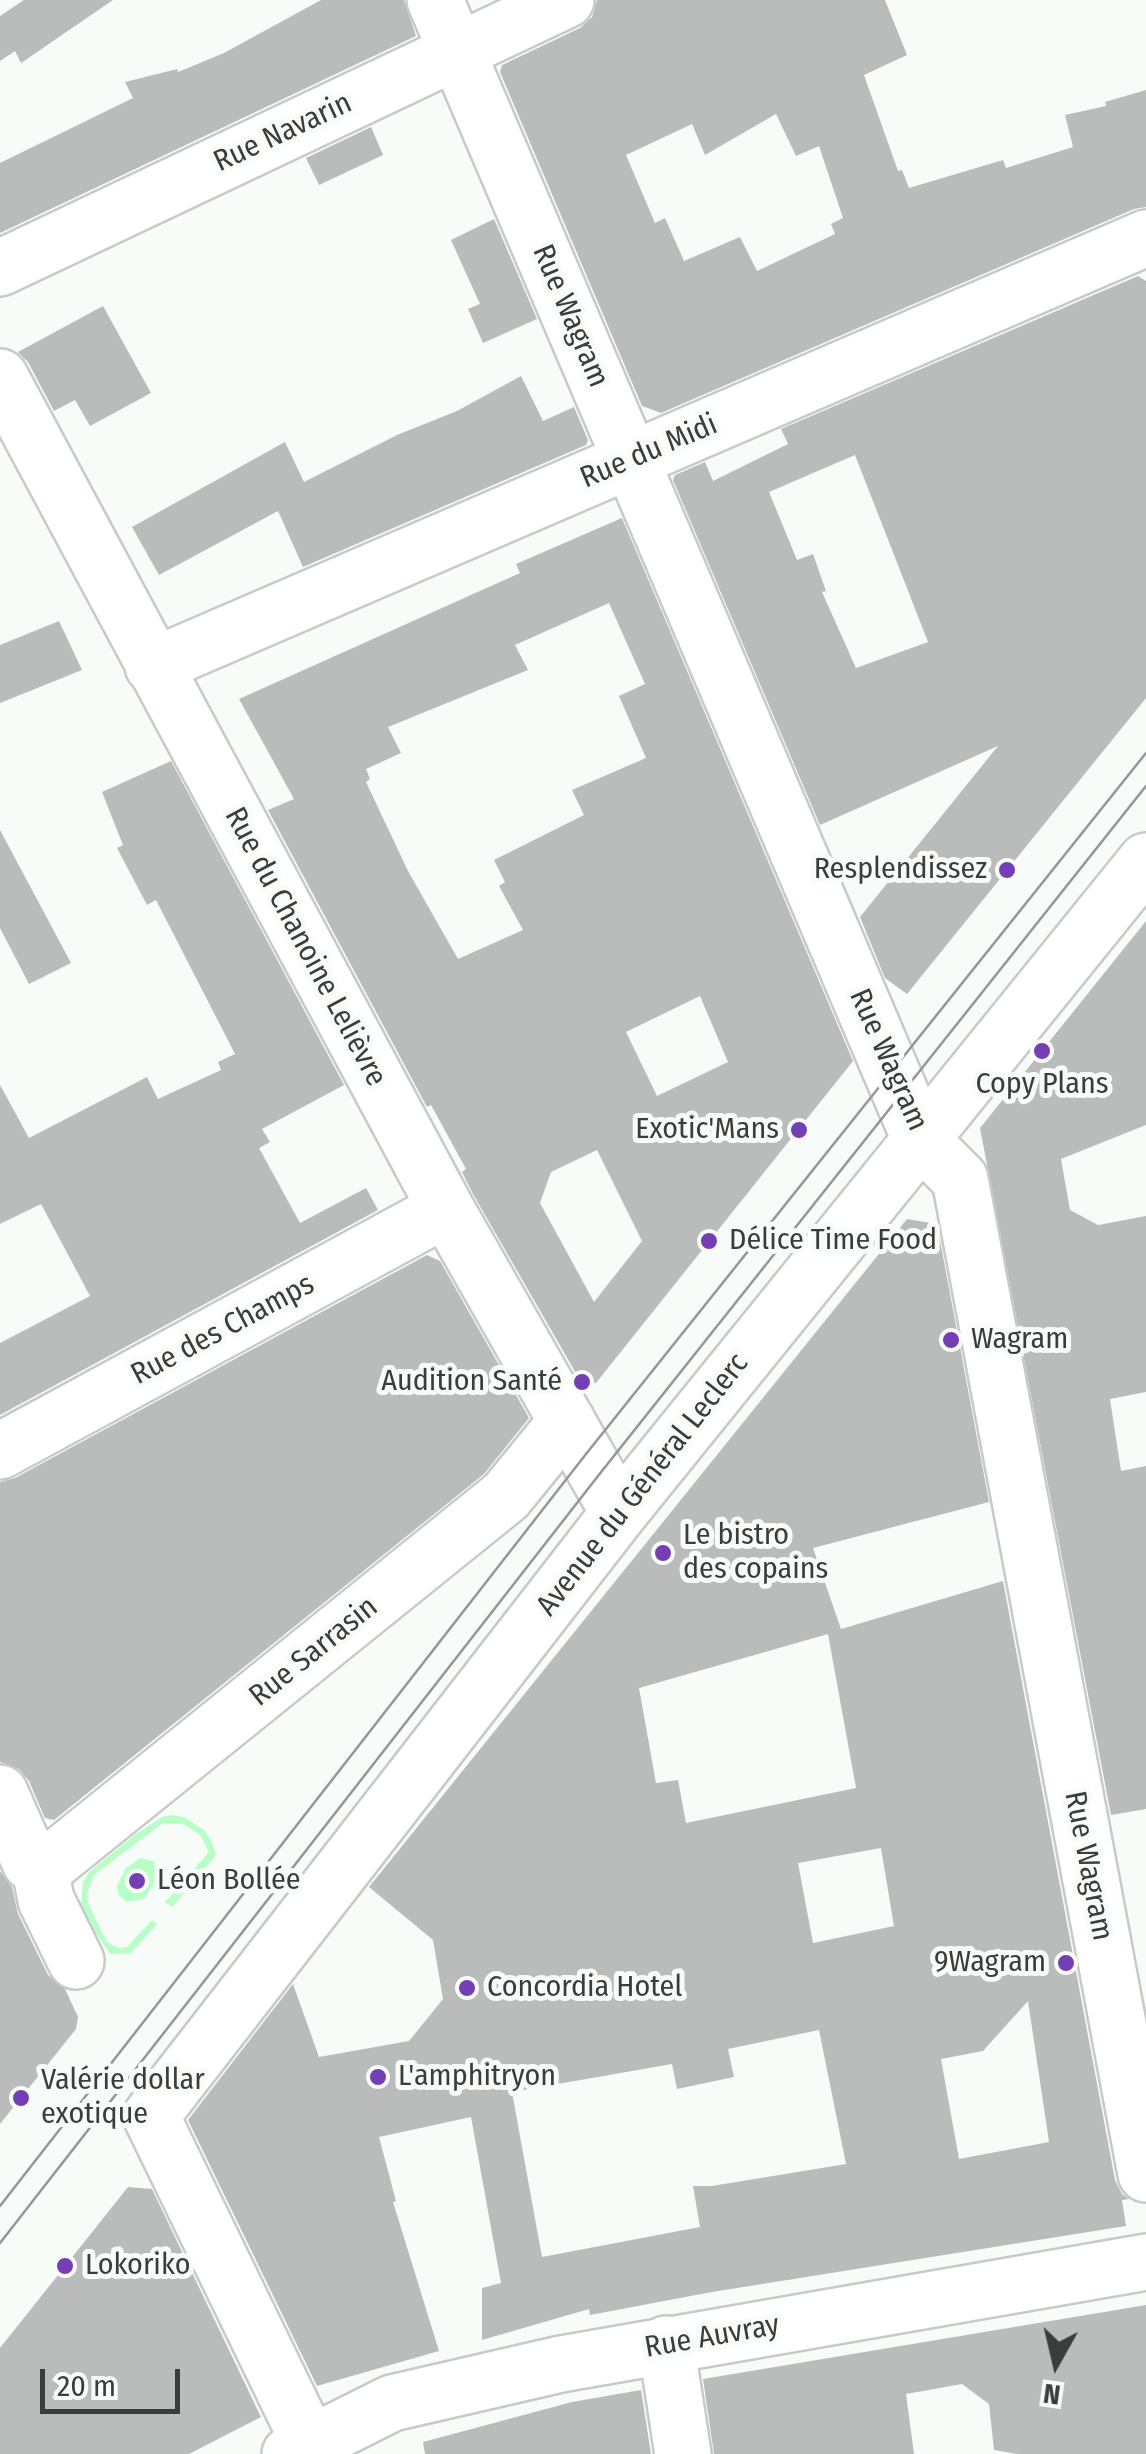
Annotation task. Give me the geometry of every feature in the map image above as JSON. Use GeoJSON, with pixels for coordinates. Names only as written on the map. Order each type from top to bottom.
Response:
{"type":"FeatureCollection","features":[{"type":"Feature","properties":{"kind":"street","name":"Rue Wagram"},"geometry":{"type":"LineString","coordinates":[[436,0],[920,1139],[960,1179],[1146,2174]]}},
{"type":"Feature","properties":{"kind":"street","name":"Rue Navarin"},"geometry":{"type":"LineString","coordinates":[[0,268],[566,0]]}},
{"type":"Feature","properties":{"kind":"street","name":"Rue du Midi"},"geometry":{"type":"LineString","coordinates":[[153,666],[1146,238]]}},
{"type":"Feature","properties":{"kind":"street","name":"Rue du Chanoine Lelièvre"},"geometry":{"type":"LineString","coordinates":[[0,376],[446,1209],[619,1513]]}},
{"type":"Feature","properties":{"kind":"street","name":"Avenue du Général Leclerc"},"geometry":{"type":"LineString","coordinates":[[300,2449],[151,2116],[619,1513],[1146,861]]}},
{"type":"Feature","properties":{"kind":"street","name":"Rue des Champs"},"geometry":{"type":"LineString","coordinates":[[0,1451],[446,1209]]}},
{"type":"Feature","properties":{"kind":"street","name":"Rue Sarrasin"},"geometry":{"type":"LineString","coordinates":[[46,1867],[506,1496],[567,1421]]}},
{"type":"Feature","properties":{"kind":"street"},"geometry":{"type":"LineString","coordinates":[[0,1793],[30,1862],[46,1867],[42,1879],[46,1900],[76,1961]]}},
{"type":"Feature","properties":{"kind":"street","name":"Rue Auvray"},"geometry":{"type":"LineString","coordinates":[[300,2449],[392,2403],[561,2364],[1146,2262]]}},
{"type":"Feature","properties":{"kind":"street"},"geometry":{"type":"LineString","coordinates":[[666,2344],[684,2454]]}},
{"type":"Feature","properties":{"kind":"green space"},"geometry":{"type":"Polygon","coordinates":[[[172,1815],[184,1817],[204,1830],[216,1855],[172,1907],[165,1902],[209,1852],[200,1835],[182,1823],[163,1823],[94,1875],[88,1903],[107,1942],[127,1947],[152,1920],[157,1924],[131,1953],[110,1954],[84,1916],[83,1882],[89,1872],[136,1834],[172,1815]]]}},
{"type":"Feature","properties":{"kind":"green space"},"geometry":{"type":"Polygon","coordinates":[[[140,1858],[154,1861],[157,1879],[144,1899],[126,1902],[118,1894],[117,1885],[126,1868],[140,1858]]]}},
{"type":"Feature","properties":{"kind":"building"},"geometry":{"type":"Polygon","coordinates":[[[24,0],[113,0],[21,63],[15,51],[0,61],[0,16],[24,0]]]}},
{"type":"Feature","properties":{"kind":"building"},"geometry":{"type":"Polygon","coordinates":[[[321,0],[404,0],[416,36],[0,233],[0,163],[133,98],[125,82],[177,69],[178,72],[224,53],[321,0]]]}},
{"type":"Feature","properties":{"kind":"building"},"geometry":{"type":"Polygon","coordinates":[[[597,0],[885,0],[907,55],[864,75],[898,171],[902,170],[909,188],[1003,160],[1006,168],[1073,147],[1065,115],[1106,106],[1105,102],[1146,90],[1146,207],[661,413],[642,406],[500,72],[502,65],[580,28],[592,17],[597,0]],[[776,114],[705,155],[692,124],[626,155],[655,223],[665,218],[684,261],[740,237],[757,271],[835,234],[831,224],[843,218],[819,146],[796,156],[776,114]]]}},
{"type":"Feature","properties":{"kind":"building"},"geometry":{"type":"Polygon","coordinates":[[[371,127],[383,155],[319,185],[306,158],[371,127]]]}},
{"type":"Feature","properties":{"kind":"building"},"geometry":{"type":"Polygon","coordinates":[[[494,219],[537,319],[483,343],[468,309],[480,304],[451,240],[494,219]]]}},
{"type":"Feature","properties":{"kind":"building"},"geometry":{"type":"Polygon","coordinates":[[[1138,276],[1146,281],[1146,698],[907,994],[885,978],[860,917],[998,746],[820,825],[673,480],[675,475],[705,462],[713,481],[788,444],[781,429],[1138,276]],[[855,455],[769,492],[797,560],[813,554],[826,591],[822,592],[856,668],[928,642],[855,455]]]}},
{"type":"Feature","properties":{"kind":"building"},"geometry":{"type":"Polygon","coordinates":[[[103,306],[151,393],[90,426],[75,400],[54,411],[28,362],[18,352],[103,306]]]}},
{"type":"Feature","properties":{"kind":"building"},"geometry":{"type":"Polygon","coordinates":[[[521,376],[543,421],[574,407],[588,440],[586,445],[303,567],[278,511],[159,575],[132,527],[285,442],[304,482],[397,435],[457,411],[521,376]]]}},
{"type":"Feature","properties":{"kind":"building"},"geometry":{"type":"Polygon","coordinates":[[[622,518],[853,1061],[596,1383],[581,1382],[473,1194],[462,1172],[466,1169],[431,1105],[427,1107],[268,810],[294,799],[239,699],[520,573],[516,564],[622,518]],[[609,603],[515,645],[528,670],[388,727],[401,753],[366,769],[370,779],[366,782],[408,871],[458,959],[523,930],[499,886],[505,882],[494,860],[584,815],[572,790],[646,758],[619,696],[645,684],[609,603]],[[700,996],[626,1032],[657,1096],[728,1062],[700,996]],[[597,1150],[551,1172],[540,1203],[594,1302],[642,1241],[597,1150]]]}},
{"type":"Feature","properties":{"kind":"building"},"geometry":{"type":"Polygon","coordinates":[[[59,621],[82,670],[0,703],[0,645],[59,621]]]}},
{"type":"Feature","properties":{"kind":"building"},"geometry":{"type":"Polygon","coordinates":[[[171,761],[344,1085],[262,1129],[270,1142],[259,1148],[300,1223],[366,1188],[378,1210],[0,1415],[0,1343],[90,1296],[41,1204],[0,1224],[0,1085],[29,1138],[147,1077],[158,1099],[221,1070],[218,1062],[235,1054],[156,900],[147,905],[117,848],[123,845],[102,792],[171,761]]]}},
{"type":"Feature","properties":{"kind":"building"},"geometry":{"type":"Polygon","coordinates":[[[0,830],[71,963],[29,984],[0,928],[0,830]]]}},
{"type":"Feature","properties":{"kind":"building"},"geometry":{"type":"Polygon","coordinates":[[[1146,921],[1146,1125],[1061,1159],[1070,1210],[1098,1225],[1146,1216],[1146,1392],[1110,1399],[1121,1471],[1146,1466],[1146,1809],[1111,1815],[980,1128],[1146,921]]]}},
{"type":"Feature","properties":{"kind":"building"},"geometry":{"type":"Polygon","coordinates":[[[907,1219],[937,1224],[989,1502],[813,1548],[841,1629],[1003,1581],[1115,2180],[1129,2199],[1122,2200],[1126,2226],[590,2315],[589,2309],[482,2340],[482,2288],[501,2283],[471,2117],[379,2137],[396,2201],[393,2202],[439,2351],[317,2386],[188,2120],[293,1984],[319,2057],[409,2041],[443,1999],[433,1940],[369,1887],[907,1219]],[[828,1634],[639,1688],[656,1783],[678,1780],[686,1823],[856,1788],[828,1634]],[[881,1848],[798,1863],[813,1943],[894,1926],[881,1848]],[[1028,2001],[983,2051],[941,2059],[959,2159],[1049,2142],[1028,2001]],[[819,2030],[728,2049],[734,2077],[677,2089],[672,2064],[512,2092],[542,2257],[700,2227],[693,2186],[846,2164],[819,2030]]]}},
{"type":"Feature","properties":{"kind":"building"},"geometry":{"type":"Polygon","coordinates":[[[427,1255],[440,1261],[529,1418],[484,1474],[54,1820],[45,1818],[29,1781],[19,1769],[0,1762],[0,1482],[15,1478],[427,1255]]]}},
{"type":"Feature","properties":{"kind":"building"},"geometry":{"type":"Polygon","coordinates":[[[0,1871],[12,1887],[18,1914],[48,1975],[65,1989],[78,2017],[76,2029],[0,2124],[0,1871]]]}},
{"type":"Feature","properties":{"kind":"building"},"geometry":{"type":"Polygon","coordinates":[[[128,2187],[152,2189],[261,2417],[189,2454],[0,2454],[0,2348],[128,2187]]]}},
{"type":"Feature","properties":{"kind":"building"},"geometry":{"type":"Polygon","coordinates":[[[1146,2305],[1146,2454],[1017,2454],[994,2450],[989,2404],[962,2384],[906,2394],[914,2454],[714,2454],[703,2379],[1146,2305]]]}},
{"type":"Feature","properties":{"kind":"building"},"geometry":{"type":"Polygon","coordinates":[[[641,2390],[651,2454],[425,2454],[423,2442],[572,2402],[641,2390]]]}},
{"type":"Feature","properties":{"kind":"tram line"},"geometry":{"type":"LineString","coordinates":[[0,2206],[586,1454],[1146,753]]}},
{"type":"Feature","properties":{"kind":"tram line"},"geometry":{"type":"LineString","coordinates":[[0,2243],[598,1476],[1146,786]]}},
{"type":"Feature","properties":{"kind":"place","name":"Resplendissez"},"geometry":{"type":"Point","coordinates":[1007,870]}},
{"type":"Feature","properties":{"kind":"place","name":"Copy Plans"},"geometry":{"type":"Point","coordinates":[1042,1051]}},
{"type":"Feature","properties":{"kind":"place","name":"Exotic'Mans"},"geometry":{"type":"Point","coordinates":[799,1130]}},
{"type":"Feature","properties":{"kind":"place","name":"Délice Time Food"},"geometry":{"type":"Point","coordinates":[709,1241]}},
{"type":"Feature","properties":{"kind":"place","name":"Wagram"},"geometry":{"type":"Point","coordinates":[951,1340]}},
{"type":"Feature","properties":{"kind":"place","name":"Audition Santé"},"geometry":{"type":"Point","coordinates":[582,1382]}},
{"type":"Feature","properties":{"kind":"place","name":"Le bistro des copains"},"geometry":{"type":"Point","coordinates":[663,1553]}},
{"type":"Feature","properties":{"kind":"place","name":"Léon Bollée"},"geometry":{"type":"Point","coordinates":[137,1881]}},
{"type":"Feature","properties":{"kind":"place","name":"9Wagram"},"geometry":{"type":"Point","coordinates":[1066,1963]}},
{"type":"Feature","properties":{"kind":"place","name":"Concordia Hotel"},"geometry":{"type":"Point","coordinates":[467,1988]}},
{"type":"Feature","properties":{"kind":"place","name":"L'amphitryon"},"geometry":{"type":"Point","coordinates":[378,2077]}},
{"type":"Feature","properties":{"kind":"place","name":"Valérie dollar exotique"},"geometry":{"type":"Point","coordinates":[21,2098]}},
{"type":"Feature","properties":{"kind":"place","name":"Lokoriko"},"geometry":{"type":"Point","coordinates":[65,2266]}}]}
